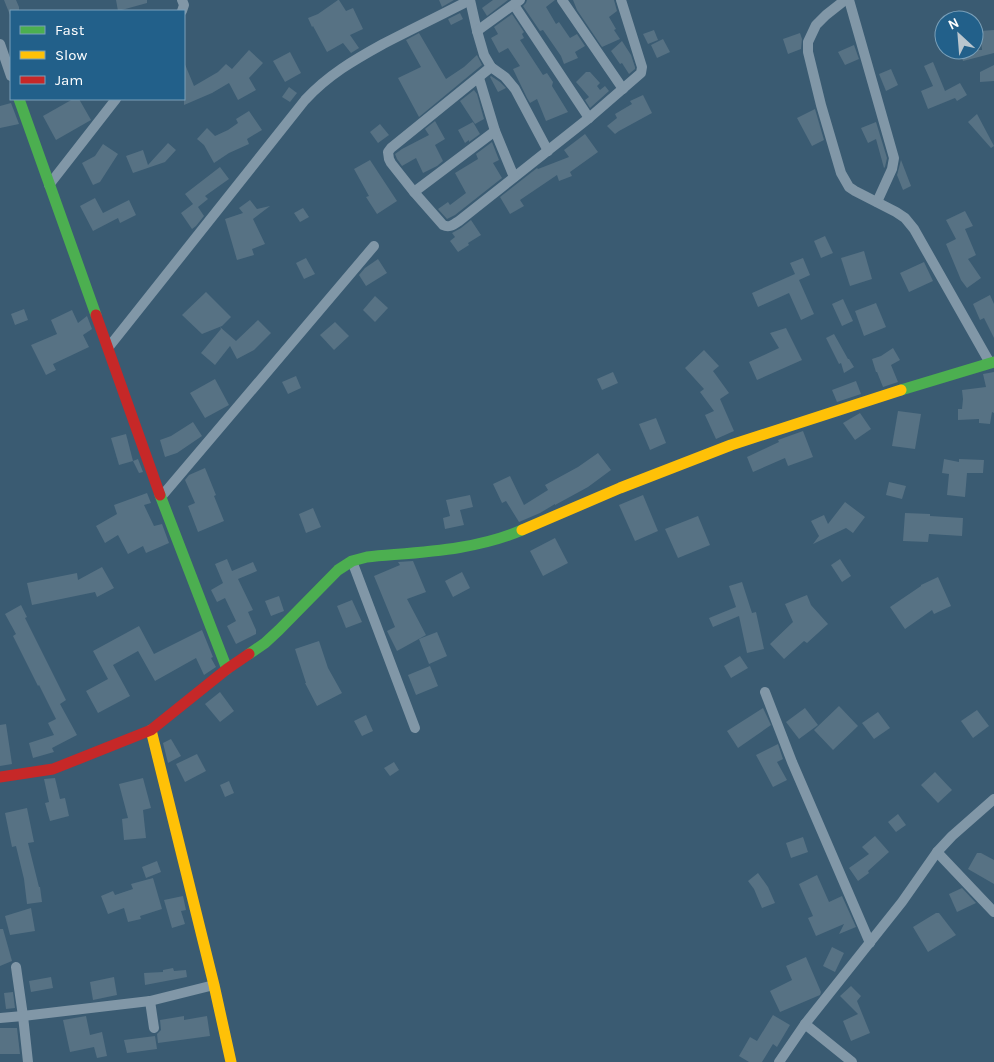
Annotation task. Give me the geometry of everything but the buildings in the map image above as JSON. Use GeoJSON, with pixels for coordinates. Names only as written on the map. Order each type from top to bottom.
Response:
{"type":"FeatureCollection","features":[{"type":"Feature","properties":{"kind":"street"},"geometry":{"type":"LineString","coordinates":[[108,348],[317,86],[353,61],[411,29],[470,0],[484,55],[491,67],[505,77],[516,89],[548,151]]}},
{"type":"Feature","properties":{"kind":"street"},"geometry":{"type":"LineString","coordinates":[[562,0],[623,90]]}},
{"type":"Feature","properties":{"kind":"street"},"geometry":{"type":"LineString","coordinates":[[491,67],[388,152],[391,163],[443,225],[450,226],[454,224],[548,151],[639,76],[642,70],[621,0]]}},
{"type":"Feature","properties":{"kind":"street"},"geometry":{"type":"LineString","coordinates":[[0,778],[53,768],[151,730],[227,669],[265,643],[324,583],[338,570],[352,561],[367,557],[470,546],[511,535],[620,488],[731,445],[992,362],[906,218],[849,187],[841,173],[821,105],[808,52],[808,42],[816,25],[844,0]]}},
{"type":"Feature","properties":{"kind":"street"},"geometry":{"type":"LineString","coordinates":[[849,0],[894,158],[892,169],[877,202]]}},
{"type":"Feature","properties":{"kind":"street"},"geometry":{"type":"LineString","coordinates":[[477,31],[517,2],[589,118]]}},
{"type":"Feature","properties":{"kind":"street"},"geometry":{"type":"LineString","coordinates":[[0,44],[10,73]]}},
{"type":"Feature","properties":{"kind":"street"},"geometry":{"type":"LineString","coordinates":[[479,78],[495,131],[514,176]]}},
{"type":"Feature","properties":{"kind":"street"},"geometry":{"type":"LineString","coordinates":[[19,100],[161,497],[227,669]]}},
{"type":"Feature","properties":{"kind":"street"},"geometry":{"type":"LineString","coordinates":[[50,185],[115,100]]}},
{"type":"Feature","properties":{"kind":"street"},"geometry":{"type":"LineString","coordinates":[[414,192],[495,131]]}},
{"type":"Feature","properties":{"kind":"street"},"geometry":{"type":"LineString","coordinates":[[161,497],[374,246]]}},
{"type":"Feature","properties":{"kind":"street"},"geometry":{"type":"LineString","coordinates":[[352,561],[415,728]]}},
{"type":"Feature","properties":{"kind":"street"},"geometry":{"type":"LineString","coordinates":[[766,692],[792,762],[870,943]]}},
{"type":"Feature","properties":{"kind":"street"},"geometry":{"type":"LineString","coordinates":[[151,730],[214,984],[230,1062]]}},
{"type":"Feature","properties":{"kind":"street"},"geometry":{"type":"LineString","coordinates":[[779,1062],[804,1024],[902,902],[937,852],[952,836],[994,799]]}},
{"type":"Feature","properties":{"kind":"street"},"geometry":{"type":"LineString","coordinates":[[937,852],[994,912]]}},
{"type":"Feature","properties":{"kind":"street"},"geometry":{"type":"LineString","coordinates":[[16,967],[28,1062]]}},
{"type":"Feature","properties":{"kind":"street"},"geometry":{"type":"LineString","coordinates":[[0,1018],[150,1001],[214,984]]}},
{"type":"Feature","properties":{"kind":"street"},"geometry":{"type":"LineString","coordinates":[[150,1001],[154,1028]]}},
{"type":"Feature","properties":{"kind":"street"},"geometry":{"type":"LineString","coordinates":[[804,1024],[852,1062]]}},
{"type":"Feature","properties":{"kind":"traffic: fast"},"geometry":{"type":"LineString","coordinates":[[19,100],[96,315]]}},
{"type":"Feature","properties":{"kind":"traffic: fast"},"geometry":{"type":"LineString","coordinates":[[901,390],[994,362]]}},
{"type":"Feature","properties":{"kind":"traffic: fast"},"geometry":{"type":"LineString","coordinates":[[160,495],[227,669]]}},
{"type":"Feature","properties":{"kind":"traffic: fast"},"geometry":{"type":"LineString","coordinates":[[249,654],[279,630],[338,570],[352,561],[367,557],[446,550],[485,542],[522,530]]}},
{"type":"Feature","properties":{"kind":"traffic: slow"},"geometry":{"type":"LineString","coordinates":[[522,530],[620,488],[731,445],[901,390]]}},
{"type":"Feature","properties":{"kind":"traffic: slow"},"geometry":{"type":"LineString","coordinates":[[151,730],[214,985],[231,1062]]}},
{"type":"Feature","properties":{"kind":"traffic: jam"},"geometry":{"type":"LineString","coordinates":[[96,315],[160,495]]}},
{"type":"Feature","properties":{"kind":"traffic: jam"},"geometry":{"type":"LineString","coordinates":[[0,777],[53,769],[151,730],[227,669],[249,654]]}}]}
